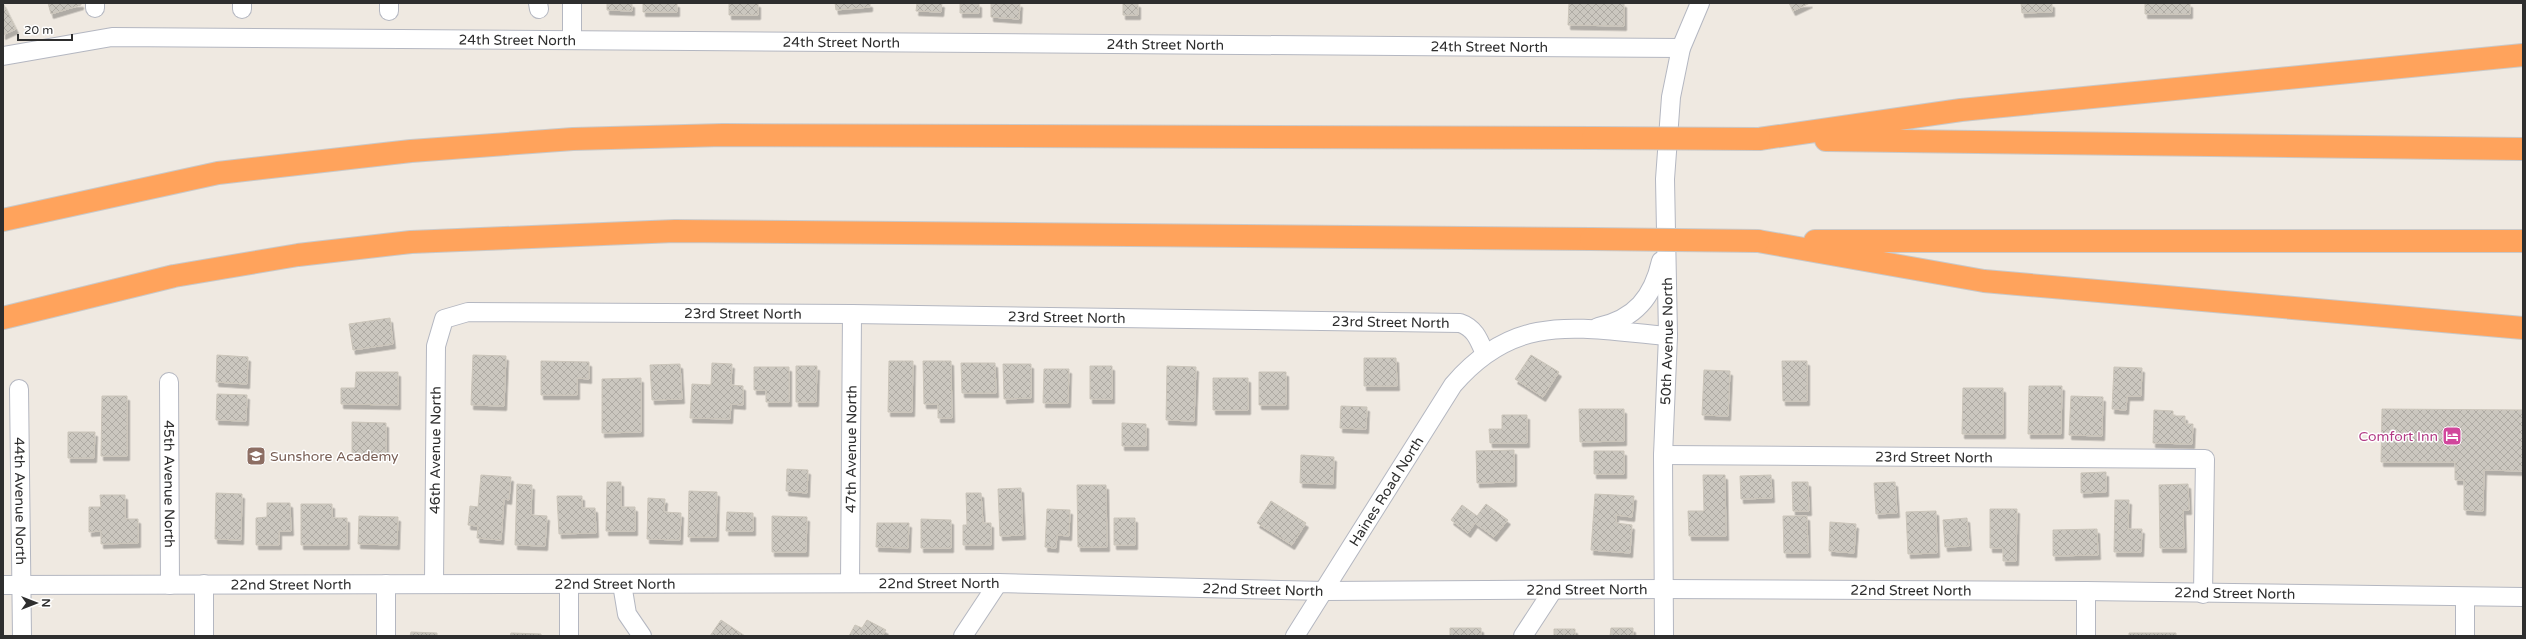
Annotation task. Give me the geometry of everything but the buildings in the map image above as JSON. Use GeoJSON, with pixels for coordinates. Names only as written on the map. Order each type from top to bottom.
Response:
{"type":"FeatureCollection","features":[{"type":"Feature","properties":{"kind":"highway"},"geometry":{"type":"LineString","coordinates":[[1759,139],[1961,110],[2523,55]]}},
{"type":"Feature","properties":{"kind":"highway"},"geometry":{"type":"LineString","coordinates":[[3,220],[218,174],[411,151],[573,139],[723,136],[1593,138],[2523,149]]}},
{"type":"Feature","properties":{"kind":"highway"},"geometry":{"type":"LineString","coordinates":[[3,318],[174,276],[298,255],[411,242],[675,231],[1758,241],[2523,240]]}},
{"type":"Feature","properties":{"kind":"highway"},"geometry":{"type":"LineString","coordinates":[[2416,240],[2523,250]]}},
{"type":"Feature","properties":{"kind":"highway"},"geometry":{"type":"LineString","coordinates":[[1758,241],[1984,281],[2523,328]]}},
{"type":"Feature","properties":{"kind":"street"},"geometry":{"type":"LineString","coordinates":[[572,3],[572,39]]}},
{"type":"Feature","properties":{"kind":"street"},"geometry":{"type":"LineString","coordinates":[[1681,48],[1700,3]]}},
{"type":"Feature","properties":{"kind":"street","name":"24th Street North"},"geometry":{"type":"LineString","coordinates":[[3,56],[112,37],[572,39],[1681,48]]}},
{"type":"Feature","properties":{"kind":"street","name":"50th Avenue North"},"geometry":{"type":"LineString","coordinates":[[1664,636],[1663,455],[1668,336],[1665,179],[1671,97],[1681,48]]}},
{"type":"Feature","properties":{"kind":"street"},"geometry":{"type":"LineString","coordinates":[[1585,329],[1616,323],[1634,311],[1650,292],[1658,275],[1666,242]]}},
{"type":"Feature","properties":{"kind":"street","name":"23rd Street North"},"geometry":{"type":"LineString","coordinates":[[444,318],[468,312],[852,314],[1460,323],[1469,326],[1477,336],[1485,354]]}},
{"type":"Feature","properties":{"kind":"street","name":"47th Avenue North"},"geometry":{"type":"LineString","coordinates":[[850,583],[852,314]]}},
{"type":"Feature","properties":{"kind":"street","name":"46th Avenue North"},"geometry":{"type":"LineString","coordinates":[[434,583],[436,346],[444,318]]}},
{"type":"Feature","properties":{"kind":"street"},"geometry":{"type":"LineString","coordinates":[[1485,354],[1502,342],[1520,335],[1545,330],[1585,329],[1668,336]]}},
{"type":"Feature","properties":{"kind":"street","name":"Haines Road North"},"geometry":{"type":"LineString","coordinates":[[1295,636],[1325,591],[1453,385],[1469,366],[1485,354]]}},
{"type":"Feature","properties":{"kind":"street","name":"45th Avenue North"},"geometry":{"type":"LineString","coordinates":[[169,382],[170,585]]}},
{"type":"Feature","properties":{"kind":"street","name":"44th Avenue North"},"geometry":{"type":"LineString","coordinates":[[19,389],[22,636]]}},
{"type":"Feature","properties":{"kind":"street","name":"23rd Street North"},"geometry":{"type":"LineString","coordinates":[[1663,455],[2205,459],[2203,594]]}},
{"type":"Feature","properties":{"kind":"street"},"geometry":{"type":"LineString","coordinates":[[963,636],[998,583]]}},
{"type":"Feature","properties":{"kind":"street","name":"22nd Street North"},"geometry":{"type":"LineString","coordinates":[[3,585],[998,583],[1325,591],[1664,589],[2086,591],[2203,594],[2523,597]]}},
{"type":"Feature","properties":{"kind":"street"},"geometry":{"type":"LineString","coordinates":[[204,584],[204,636]]}},
{"type":"Feature","properties":{"kind":"street"},"geometry":{"type":"LineString","coordinates":[[386,584],[386,636]]}},
{"type":"Feature","properties":{"kind":"street"},"geometry":{"type":"LineString","coordinates":[[622,584],[627,614],[642,636]]}},
{"type":"Feature","properties":{"kind":"street"},"geometry":{"type":"LineString","coordinates":[[569,585],[569,636]]}},
{"type":"Feature","properties":{"kind":"street"},"geometry":{"type":"LineString","coordinates":[[1523,636],[1553,590]]}},
{"type":"Feature","properties":{"kind":"street"},"geometry":{"type":"LineString","coordinates":[[2086,591],[2086,636]]}},
{"type":"Feature","properties":{"kind":"street"},"geometry":{"type":"LineString","coordinates":[[2465,597],[2465,636]]}},
{"type":"Feature","properties":{"kind":"place","name":"Comfort Inn"},"geometry":{"type":"Point","coordinates":[2452,436]}},
{"type":"Feature","properties":{"kind":"place","name":"Sunshore Academy"},"geometry":{"type":"Point","coordinates":[256,456]}}]}
